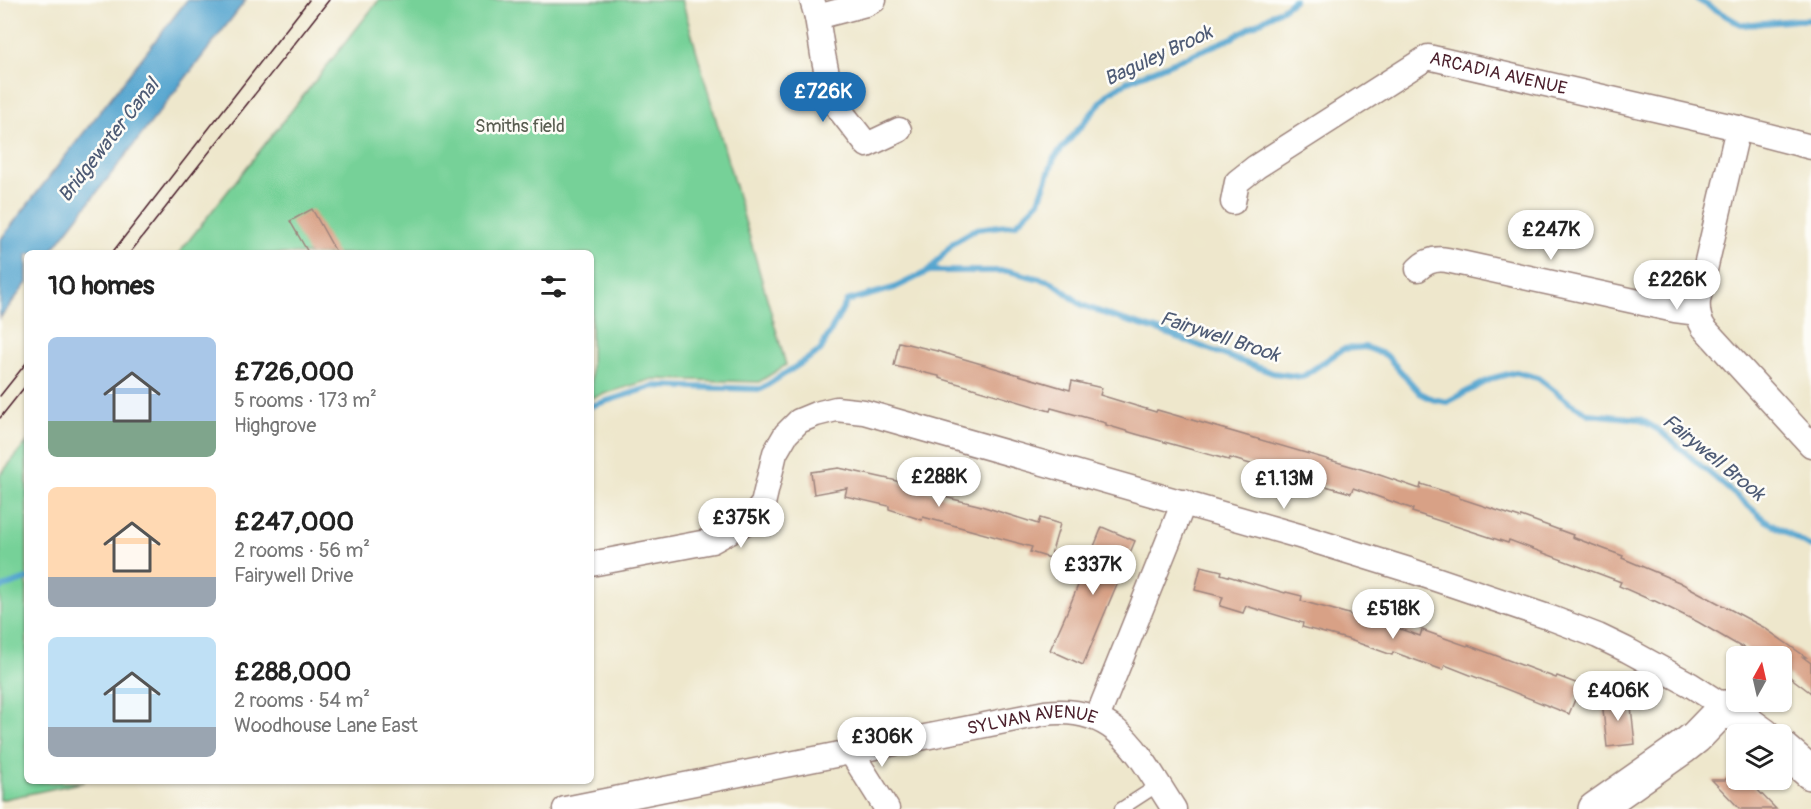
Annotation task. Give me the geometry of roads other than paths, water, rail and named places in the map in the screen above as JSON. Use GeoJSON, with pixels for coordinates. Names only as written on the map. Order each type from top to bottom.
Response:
{"type":"FeatureCollection","features":[{"type":"Feature","properties":{"kind":"street"},"geometry":{"type":"LineString","coordinates":[[874,0],[866,4],[815,8],[823,55],[831,93],[860,152],[899,130]]}},
{"type":"Feature","properties":{"kind":"street","name":"ARCADIA AVENUE"},"geometry":{"type":"LineString","coordinates":[[1233,202],[1237,182],[1256,167],[1428,57],[1811,147]]}},
{"type":"Feature","properties":{"kind":"street"},"geometry":{"type":"LineString","coordinates":[[1738,128],[1698,300],[1698,313],[1704,328],[1811,445]]}},
{"type":"Feature","properties":{"kind":"street"},"geometry":{"type":"LineString","coordinates":[[1418,268],[1430,261],[1447,260],[1664,308],[1698,313]]}},
{"type":"Feature","properties":{"kind":"street"},"geometry":{"type":"LineString","coordinates":[[594,563],[712,542],[750,520],[763,504],[775,453],[786,434],[799,422],[816,414],[836,409],[864,412],[1184,502],[1409,570],[1551,618],[1598,636],[1637,655],[1691,685],[1749,724]]}},
{"type":"Feature","properties":{"kind":"street"},"geometry":{"type":"LineString","coordinates":[[1096,718],[1184,502]]}},
{"type":"Feature","properties":{"kind":"street"},"geometry":{"type":"LineString","coordinates":[[1595,809],[1682,748],[1725,707]]}},
{"type":"Feature","properties":{"kind":"street","name":"SYLVAN AVENUE"},"geometry":{"type":"LineString","coordinates":[[565,809],[592,807],[852,752],[1063,711],[1082,713],[1096,718],[1123,736],[1135,750],[1174,809]]}},
{"type":"Feature","properties":{"kind":"street"},"geometry":{"type":"LineString","coordinates":[[852,752],[887,809]]}},
{"type":"Feature","properties":{"kind":"street"},"geometry":{"type":"LineString","coordinates":[[1792,757],[1811,773]]}},
{"type":"Feature","properties":{"kind":"lane"},"geometry":{"type":"LineString","coordinates":[[1121,809],[1158,784]]}},
{"type":"Feature","properties":{"kind":"water","name":"Bridgewater Canal"},"geometry":{"type":"Polygon","coordinates":[[[187,0],[246,0],[52,250],[24,250],[24,287],[0,318],[0,240],[187,0]]]}},
{"type":"Feature","properties":{"kind":"waterway","name":"Baguley Brook"},"geometry":{"type":"LineString","coordinates":[[929,271],[954,242],[976,229],[1016,224],[1039,201],[1054,158],[1109,93],[1128,81],[1232,38],[1294,0]]}},
{"type":"Feature","properties":{"kind":"waterway","name":"Baguley Brook"},"geometry":{"type":"LineString","coordinates":[[1698,0],[1742,25],[1811,20]]}},
{"type":"Feature","properties":{"kind":"waterway","name":"Fairywell Brook"},"geometry":{"type":"LineString","coordinates":[[594,405],[654,386],[761,389],[820,351],[847,301],[894,288],[929,271],[1009,271],[1052,282],[1082,305],[1273,373],[1302,377],[1343,349],[1365,347],[1386,355],[1420,393],[1432,399],[1447,402],[1493,378],[1516,372],[1538,378],[1570,403],[1589,414],[1640,419],[1660,431],[1765,520],[1811,547]]}},
{"type":"Feature","properties":{"kind":"waterway","name":"Fairywell Brook"},"geometry":{"type":"LineString","coordinates":[[0,588],[24,580]]}},
{"type":"Feature","properties":{"kind":"tram line"},"geometry":{"type":"LineString","coordinates":[[114,250],[309,0]]}},
{"type":"Feature","properties":{"kind":"tram line"},"geometry":{"type":"LineString","coordinates":[[132,250],[329,0]]}},
{"type":"Feature","properties":{"kind":"tram line"},"geometry":{"type":"LineString","coordinates":[[0,396],[24,366]]}},
{"type":"Feature","properties":{"kind":"tram line"},"geometry":{"type":"LineString","coordinates":[[0,418],[24,388]]}},
{"type":"Feature","properties":{"kind":"park label","name":"Smiths field"},"geometry":{"type":"Point","coordinates":[520,126]}}]}
